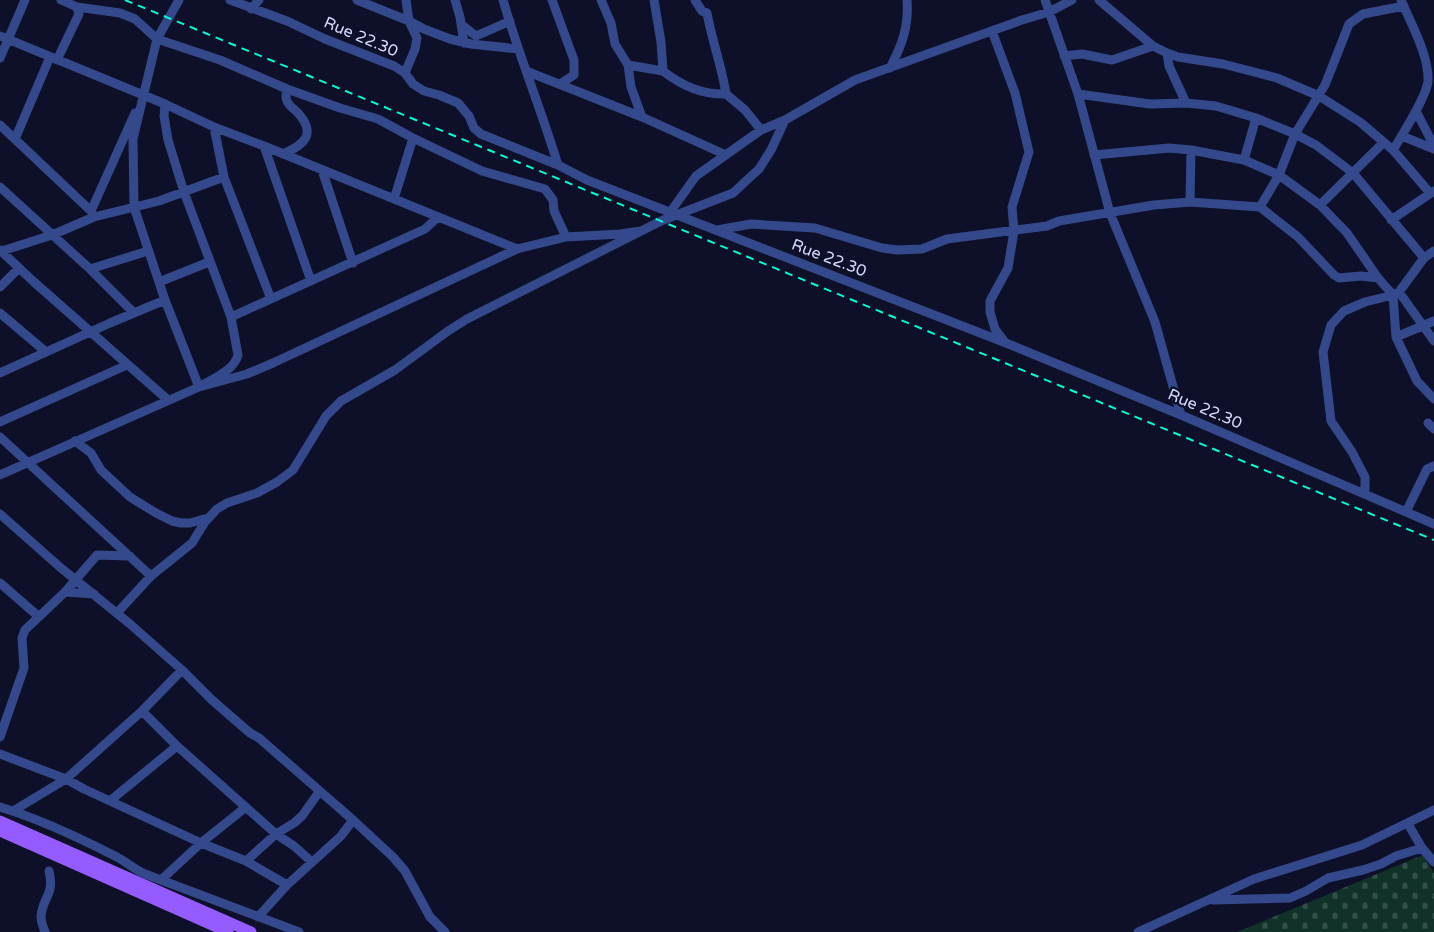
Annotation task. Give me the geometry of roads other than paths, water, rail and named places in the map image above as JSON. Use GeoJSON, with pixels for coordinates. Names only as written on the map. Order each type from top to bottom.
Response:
{"type":"FeatureCollection","features":[{"type":"Feature","properties":{"kind":"main road"},"geometry":{"type":"LineString","coordinates":[[0,821],[251,932]]}},
{"type":"Feature","properties":{"kind":"main road"},"geometry":{"type":"LineString","coordinates":[[0,831],[228,932]]}},
{"type":"Feature","properties":{"kind":"street"},"geometry":{"type":"LineString","coordinates":[[0,58],[4,38],[25,0]]}},
{"type":"Feature","properties":{"kind":"street"},"geometry":{"type":"LineString","coordinates":[[62,0],[77,7],[120,13],[135,20],[157,39],[220,60],[287,89],[378,119],[482,171],[545,189],[553,200],[554,211],[566,237]]}},
{"type":"Feature","properties":{"kind":"street"},"geometry":{"type":"LineString","coordinates":[[180,0],[157,39],[133,139],[134,206],[165,300],[199,387]]}},
{"type":"Feature","properties":{"kind":"street","name":"Rue 22.30"},"geometry":{"type":"LineString","coordinates":[[230,0],[287,21],[325,39],[394,66],[405,73],[413,84],[458,103],[469,116],[474,128],[481,134],[558,165],[587,180],[1006,343],[1181,415],[1434,524]]}},
{"type":"Feature","properties":{"kind":"street"},"geometry":{"type":"LineString","coordinates":[[251,9],[259,0]]}},
{"type":"Feature","properties":{"kind":"street"},"geometry":{"type":"LineString","coordinates":[[357,0],[410,21],[424,30],[464,43],[518,49]]}},
{"type":"Feature","properties":{"kind":"street"},"geometry":{"type":"LineString","coordinates":[[405,73],[416,49],[417,38],[410,21],[406,0]]}},
{"type":"Feature","properties":{"kind":"street"},"geometry":{"type":"LineString","coordinates":[[455,0],[462,25],[464,43]]}},
{"type":"Feature","properties":{"kind":"street"},"geometry":{"type":"LineString","coordinates":[[552,0],[574,60],[574,75],[582,93]]}},
{"type":"Feature","properties":{"kind":"street"},"geometry":{"type":"LineString","coordinates":[[601,0],[610,23],[615,44],[628,65],[630,87],[642,117]]}},
{"type":"Feature","properties":{"kind":"street"},"geometry":{"type":"LineString","coordinates":[[654,0],[663,72]]}},
{"type":"Feature","properties":{"kind":"street"},"geometry":{"type":"LineString","coordinates":[[695,0],[702,11],[707,13],[710,34],[724,79],[726,94],[745,110],[761,130]]}},
{"type":"Feature","properties":{"kind":"street"},"geometry":{"type":"LineString","coordinates":[[890,68],[902,45],[908,17],[907,0]]}},
{"type":"Feature","properties":{"kind":"street"},"geometry":{"type":"LineString","coordinates":[[1045,0],[1078,94],[1110,213],[1155,322],[1181,415]]}},
{"type":"Feature","properties":{"kind":"street"},"geometry":{"type":"LineString","coordinates":[[674,213],[696,176],[761,130],[786,120],[855,80],[938,49],[1048,12],[1072,0]]}},
{"type":"Feature","properties":{"kind":"street"},"geometry":{"type":"LineString","coordinates":[[1099,0],[1153,46],[1167,53],[1178,57],[1223,64],[1277,78],[1319,96],[1360,122],[1393,150],[1432,192],[1391,220]]}},
{"type":"Feature","properties":{"kind":"street"},"geometry":{"type":"LineString","coordinates":[[507,1],[510,21],[518,49],[545,120],[558,165]]}},
{"type":"Feature","properties":{"kind":"street"},"geometry":{"type":"LineString","coordinates":[[1260,207],[1279,175],[1295,134],[1325,85],[1349,24],[1363,14],[1403,3],[1427,61],[1428,83],[1416,111],[1393,150]]}},
{"type":"Feature","properties":{"kind":"street"},"geometry":{"type":"LineString","coordinates":[[16,139],[54,58],[77,21],[79,14],[77,7]]}},
{"type":"Feature","properties":{"kind":"street"},"geometry":{"type":"LineString","coordinates":[[462,25],[476,36],[510,21]]}},
{"type":"Feature","properties":{"kind":"street"},"geometry":{"type":"LineString","coordinates":[[992,31],[1015,93],[1029,152],[1012,208],[1014,232],[1008,268],[990,301],[990,312],[995,329],[1006,343]]}},
{"type":"Feature","properties":{"kind":"street"},"geometry":{"type":"LineString","coordinates":[[4,38],[144,94],[214,128],[264,146],[517,249]]}},
{"type":"Feature","properties":{"kind":"street"},"geometry":{"type":"LineString","coordinates":[[1064,56],[1082,54],[1112,60],[1153,46]]}},
{"type":"Feature","properties":{"kind":"street"},"geometry":{"type":"LineString","coordinates":[[1167,53],[1169,66],[1186,103]]}},
{"type":"Feature","properties":{"kind":"street"},"geometry":{"type":"LineString","coordinates":[[628,65],[663,72],[694,90],[712,95],[726,94]]}},
{"type":"Feature","properties":{"kind":"street"},"geometry":{"type":"LineString","coordinates":[[526,70],[642,117],[726,154]]}},
{"type":"Feature","properties":{"kind":"street"},"geometry":{"type":"LineString","coordinates":[[560,84],[574,75]]}},
{"type":"Feature","properties":{"kind":"street"},"geometry":{"type":"LineString","coordinates":[[283,154],[303,143],[306,133],[306,126],[302,118],[287,102],[285,96],[287,89]]}},
{"type":"Feature","properties":{"kind":"street"},"geometry":{"type":"LineString","coordinates":[[93,214],[98,192],[144,94]]}},
{"type":"Feature","properties":{"kind":"street"},"geometry":{"type":"LineString","coordinates":[[1078,94],[1150,104],[1186,103],[1216,106],[1256,118],[1295,134],[1316,145],[1353,173],[1424,258]]}},
{"type":"Feature","properties":{"kind":"street"},"geometry":{"type":"LineString","coordinates":[[166,104],[164,116],[168,140],[184,192],[231,317],[238,355],[230,368],[199,387]]}},
{"type":"Feature","properties":{"kind":"street"},"geometry":{"type":"LineString","coordinates":[[1416,111],[1434,148]]}},
{"type":"Feature","properties":{"kind":"street"},"geometry":{"type":"LineString","coordinates":[[1244,160],[1256,118]]}},
{"type":"Feature","properties":{"kind":"street"},"geometry":{"type":"LineString","coordinates":[[117,613],[151,576],[192,543],[208,518],[222,506],[257,493],[293,470],[326,416],[341,401],[395,370],[467,319],[674,213],[733,194],[758,168],[771,150],[786,120]]}},
{"type":"Feature","properties":{"kind":"street"},"geometry":{"type":"LineString","coordinates":[[0,125],[93,214]]}},
{"type":"Feature","properties":{"kind":"street"},"geometry":{"type":"LineString","coordinates":[[214,128],[224,177],[271,299]]}},
{"type":"Feature","properties":{"kind":"street"},"geometry":{"type":"LineString","coordinates":[[1402,136],[1434,148]]}},
{"type":"Feature","properties":{"kind":"street"},"geometry":{"type":"LineString","coordinates":[[394,199],[413,138]]}},
{"type":"Feature","properties":{"kind":"street"},"geometry":{"type":"LineString","coordinates":[[1320,205],[1383,143]]}},
{"type":"Feature","properties":{"kind":"street"},"geometry":{"type":"LineString","coordinates":[[264,146],[311,281]]}},
{"type":"Feature","properties":{"kind":"street"},"geometry":{"type":"LineString","coordinates":[[1094,155],[1169,148],[1191,150],[1244,160],[1279,175],[1320,205],[1347,232],[1378,278],[1396,293],[1434,341]]}},
{"type":"Feature","properties":{"kind":"street"},"geometry":{"type":"LineString","coordinates":[[1190,202],[1191,150]]}},
{"type":"Feature","properties":{"kind":"street"},"geometry":{"type":"LineString","coordinates":[[322,170],[353,263]]}},
{"type":"Feature","properties":{"kind":"street"},"geometry":{"type":"LineString","coordinates":[[168,400],[89,332],[1,250],[52,235],[93,214],[158,201],[224,177]]}},
{"type":"Feature","properties":{"kind":"street"},"geometry":{"type":"LineString","coordinates":[[0,187],[90,269],[133,312]]}},
{"type":"Feature","properties":{"kind":"street"},"geometry":{"type":"LineString","coordinates":[[717,230],[751,224],[815,228],[882,248],[897,250],[922,249],[947,239],[1014,232],[1047,226],[1059,221],[1154,205],[1190,202],[1260,207],[1298,237],[1334,275],[1339,278],[1361,276],[1378,278]]}},
{"type":"Feature","properties":{"kind":"street"},"geometry":{"type":"LineString","coordinates":[[231,317],[425,229],[438,217]]}},
{"type":"Feature","properties":{"kind":"street"},"geometry":{"type":"LineString","coordinates":[[0,475],[199,387],[247,374],[274,363],[517,249],[566,237],[620,234],[641,230]]}},
{"type":"Feature","properties":{"kind":"street"},"geometry":{"type":"LineString","coordinates":[[90,269],[148,251]]}},
{"type":"Feature","properties":{"kind":"street"},"geometry":{"type":"LineString","coordinates":[[1364,494],[1365,477],[1352,452],[1331,421],[1323,352],[1331,325],[1344,311],[1365,302],[1396,293],[1424,258],[1434,252]]}},
{"type":"Feature","properties":{"kind":"street"},"geometry":{"type":"LineString","coordinates":[[159,282],[209,262]]}},
{"type":"Feature","properties":{"kind":"street"},"geometry":{"type":"LineString","coordinates":[[0,287],[19,268]]}},
{"type":"Feature","properties":{"kind":"street"},"geometry":{"type":"LineString","coordinates":[[1396,293],[1396,337],[1418,381],[1434,399]]}},
{"type":"Feature","properties":{"kind":"street"},"geometry":{"type":"LineString","coordinates":[[0,373],[133,312],[165,300]]}},
{"type":"Feature","properties":{"kind":"street"},"geometry":{"type":"LineString","coordinates":[[0,313],[46,352]]}},
{"type":"Feature","properties":{"kind":"street"},"geometry":{"type":"LineString","coordinates":[[1396,337],[1434,320]]}},
{"type":"Feature","properties":{"kind":"street"},"geometry":{"type":"LineString","coordinates":[[0,422],[126,364]]}},
{"type":"Feature","properties":{"kind":"street"},"geometry":{"type":"LineString","coordinates":[[0,437],[151,576]]}},
{"type":"Feature","properties":{"kind":"street"},"geometry":{"type":"LineString","coordinates":[[75,441],[91,453],[101,470],[130,497],[156,513],[181,523],[190,523],[208,518]]}},
{"type":"Feature","properties":{"kind":"street"},"geometry":{"type":"LineString","coordinates":[[1406,512],[1427,469],[1434,466]]}},
{"type":"Feature","properties":{"kind":"street"},"geometry":{"type":"LineString","coordinates":[[0,514],[61,568],[117,613],[182,670],[212,700],[250,733],[259,738],[393,857],[405,871],[430,917],[445,932]]}},
{"type":"Feature","properties":{"kind":"street"},"geometry":{"type":"LineString","coordinates":[[0,737],[24,668],[22,638],[25,630],[65,592],[97,555],[130,556]]}},
{"type":"Feature","properties":{"kind":"street"},"geometry":{"type":"LineString","coordinates":[[1,587],[38,616]]}},
{"type":"Feature","properties":{"kind":"street"},"geometry":{"type":"LineString","coordinates":[[65,592],[94,594]]}},
{"type":"Feature","properties":{"kind":"street"},"geometry":{"type":"LineString","coordinates":[[13,811],[66,779],[142,711],[182,670]]}},
{"type":"Feature","properties":{"kind":"street"},"geometry":{"type":"LineString","coordinates":[[142,711],[177,746],[276,834],[294,846],[312,862]]}},
{"type":"Feature","properties":{"kind":"street"},"geometry":{"type":"LineString","coordinates":[[111,800],[177,746]]}},
{"type":"Feature","properties":{"kind":"street"},"geometry":{"type":"LineString","coordinates":[[0,754],[66,779],[201,843],[246,861],[287,884]]}},
{"type":"Feature","properties":{"kind":"street"},"geometry":{"type":"LineString","coordinates":[[246,861],[276,834],[302,816],[319,792]]}},
{"type":"Feature","properties":{"kind":"street"},"geometry":{"type":"LineString","coordinates":[[0,807],[55,828],[117,857],[134,868],[299,932]]}},
{"type":"Feature","properties":{"kind":"street"},"geometry":{"type":"LineString","coordinates":[[162,879],[201,843],[246,807]]}},
{"type":"Feature","properties":{"kind":"street"},"geometry":{"type":"LineString","coordinates":[[1138,932],[1254,879],[1362,845],[1434,810]]}},
{"type":"Feature","properties":{"kind":"street"},"geometry":{"type":"LineString","coordinates":[[258,917],[287,884],[341,836],[353,820]]}},
{"type":"Feature","properties":{"kind":"street"},"geometry":{"type":"LineString","coordinates":[[1408,824],[1422,848],[1434,862]]}},
{"type":"Feature","properties":{"kind":"street"},"geometry":{"type":"LineString","coordinates":[[1210,900],[1290,898],[1306,892],[1328,878],[1363,870],[1381,864],[1396,856],[1422,848]]}},
{"type":"Feature","properties":{"kind":"street"},"geometry":{"type":"LineString","coordinates":[[45,932],[41,918],[51,891],[49,871]]}},
{"type":"Feature","properties":{"kind":"railway"},"geometry":{"type":"LineString","coordinates":[[125,0],[1434,540]]}}]}
